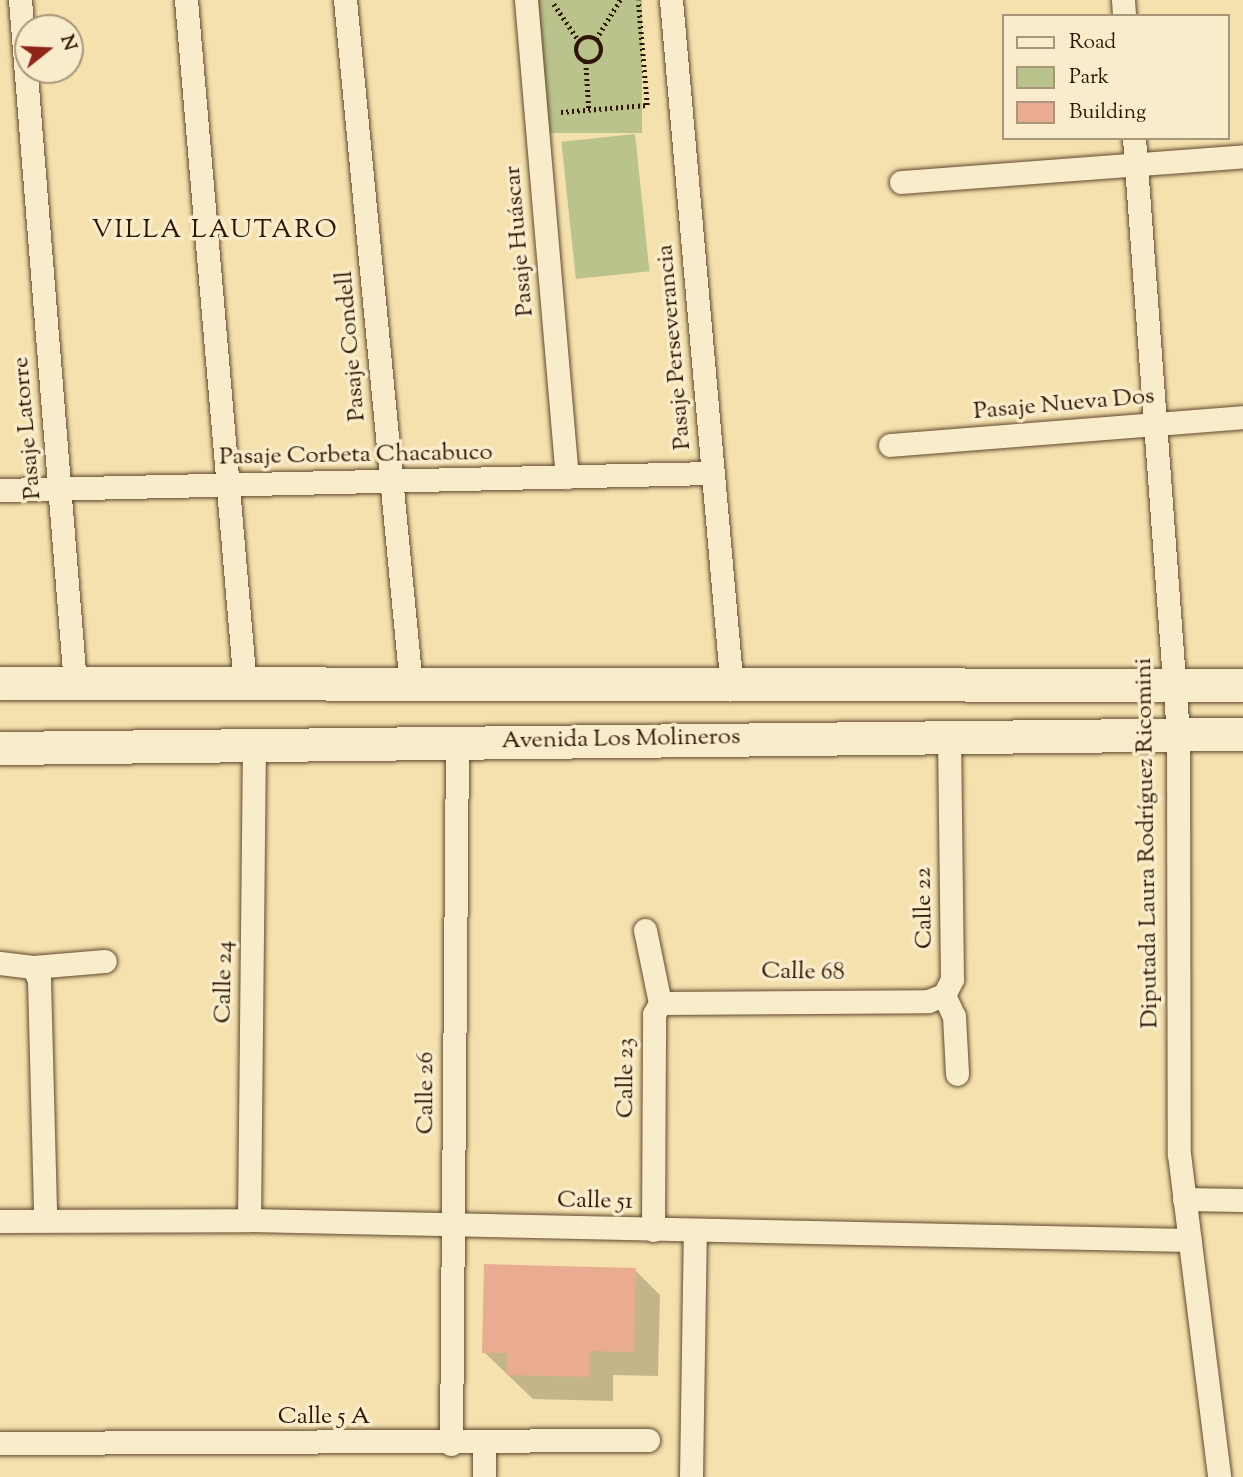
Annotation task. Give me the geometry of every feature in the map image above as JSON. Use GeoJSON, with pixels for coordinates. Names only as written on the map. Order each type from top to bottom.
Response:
{"type":"FeatureCollection","features":[{"type":"Feature","properties":{"kind":"street","name":"Pasaje Latorre"},"geometry":{"type":"LineString","coordinates":[[20,0],[75,684]]}},
{"type":"Feature","properties":{"kind":"street"},"geometry":{"type":"LineString","coordinates":[[186,0],[245,685]]}},
{"type":"Feature","properties":{"kind":"street","name":"Pasaje Condell"},"geometry":{"type":"LineString","coordinates":[[345,0],[411,687]]}},
{"type":"Feature","properties":{"kind":"street","name":"Pasaje Huáscar"},"geometry":{"type":"LineString","coordinates":[[526,0],[567,477]]}},
{"type":"Feature","properties":{"kind":"street","name":"Pasaje Perseverancia"},"geometry":{"type":"LineString","coordinates":[[671,0],[732,689]]}},
{"type":"Feature","properties":{"kind":"street","name":"Diputada Laura Rodríguez Ricomini"},"geometry":{"type":"LineString","coordinates":[[1134,140],[1178,734],[1177,1087],[1184,1199],[1219,1477]]}},
{"type":"Feature","properties":{"kind":"street"},"geometry":{"type":"LineString","coordinates":[[901,182],[1243,156]]}},
{"type":"Feature","properties":{"kind":"street","name":"Pasaje Nueva Dos"},"geometry":{"type":"LineString","coordinates":[[890,445],[1243,417]]}},
{"type":"Feature","properties":{"kind":"street","name":"Pasaje Corbeta Chacabuco"},"geometry":{"type":"LineString","coordinates":[[0,490],[713,473]]}},
{"type":"Feature","properties":{"kind":"street","name":"Avenida Los Molineros"},"geometry":{"type":"LineString","coordinates":[[0,683],[732,689],[1243,685]]}},
{"type":"Feature","properties":{"kind":"street","name":"Avenida Los Molineros"},"geometry":{"type":"LineString","coordinates":[[0,748],[1243,734]]}},
{"type":"Feature","properties":{"kind":"street","name":"Calle 22"},"geometry":{"type":"LineString","coordinates":[[944,995],[952,979],[949,737]]}},
{"type":"Feature","properties":{"kind":"street","name":"Calle 26"},"geometry":{"type":"LineString","coordinates":[[451,1444],[457,742]]}},
{"type":"Feature","properties":{"kind":"street","name":"Calle 24"},"geometry":{"type":"LineString","coordinates":[[249,1220],[254,745]]}},
{"type":"Feature","properties":{"kind":"street","name":"Calle 23"},"geometry":{"type":"LineString","coordinates":[[645,930],[660,1003],[654,1014],[653,1230]]}},
{"type":"Feature","properties":{"kind":"street"},"geometry":{"type":"LineString","coordinates":[[0,963],[33,967],[104,961]]}},
{"type":"Feature","properties":{"kind":"street"},"geometry":{"type":"LineString","coordinates":[[33,967],[39,980],[45,1217]]}},
{"type":"Feature","properties":{"kind":"street"},"geometry":{"type":"LineString","coordinates":[[944,995],[954,1016],[957,1074]]}},
{"type":"Feature","properties":{"kind":"street","name":"Calle 68"},"geometry":{"type":"LineString","coordinates":[[660,1003],[928,1001],[944,995]]}},
{"type":"Feature","properties":{"kind":"street"},"geometry":{"type":"LineString","coordinates":[[1184,1199],[1243,1200]]}},
{"type":"Feature","properties":{"kind":"street","name":"Calle 51"},"geometry":{"type":"LineString","coordinates":[[0,1221],[45,1217],[249,1220],[1190,1240]]}},
{"type":"Feature","properties":{"kind":"street"},"geometry":{"type":"LineString","coordinates":[[691,1477],[695,1230]]}},
{"type":"Feature","properties":{"kind":"street","name":"Calle 5 A"},"geometry":{"type":"LineString","coordinates":[[0,1443],[484,1444],[648,1440]]}},
{"type":"Feature","properties":{"kind":"street"},"geometry":{"type":"LineString","coordinates":[[484,1444],[484,1477]]}},
{"type":"Feature","properties":{"kind":"path"},"geometry":{"type":"LineString","coordinates":[[551,0],[579,41]]}},
{"type":"Feature","properties":{"kind":"path"},"geometry":{"type":"LineString","coordinates":[[586,62],[601,55],[596,39],[620,0]]}},
{"type":"Feature","properties":{"kind":"path"},"geometry":{"type":"LineString","coordinates":[[551,113],[647,105],[638,0]]}},
{"type":"Feature","properties":{"kind":"path"},"geometry":{"type":"LineString","coordinates":[[579,41],[596,39]]}},
{"type":"Feature","properties":{"kind":"path"},"geometry":{"type":"LineString","coordinates":[[579,41],[575,49],[586,62],[589,110]]}},
{"type":"Feature","properties":{"kind":"green space"},"geometry":{"type":"Polygon","coordinates":[[[537,0],[642,0],[642,133],[537,133],[537,0]]]}},
{"type":"Feature","properties":{"kind":"green space"},"geometry":{"type":"Polygon","coordinates":[[[635,134],[649,271],[576,279],[561,142],[635,134]]]}},
{"type":"Feature","properties":{"kind":"building"},"geometry":{"type":"Polygon","coordinates":[[[484,1264],[636,1268],[634,1352],[589,1351],[589,1377],[507,1375],[507,1353],[482,1353],[484,1264]]]}},
{"type":"Feature","properties":{"kind":"district","name":"VILLA LAUTARO"},"geometry":{"type":"Point","coordinates":[215,231]}}]}
